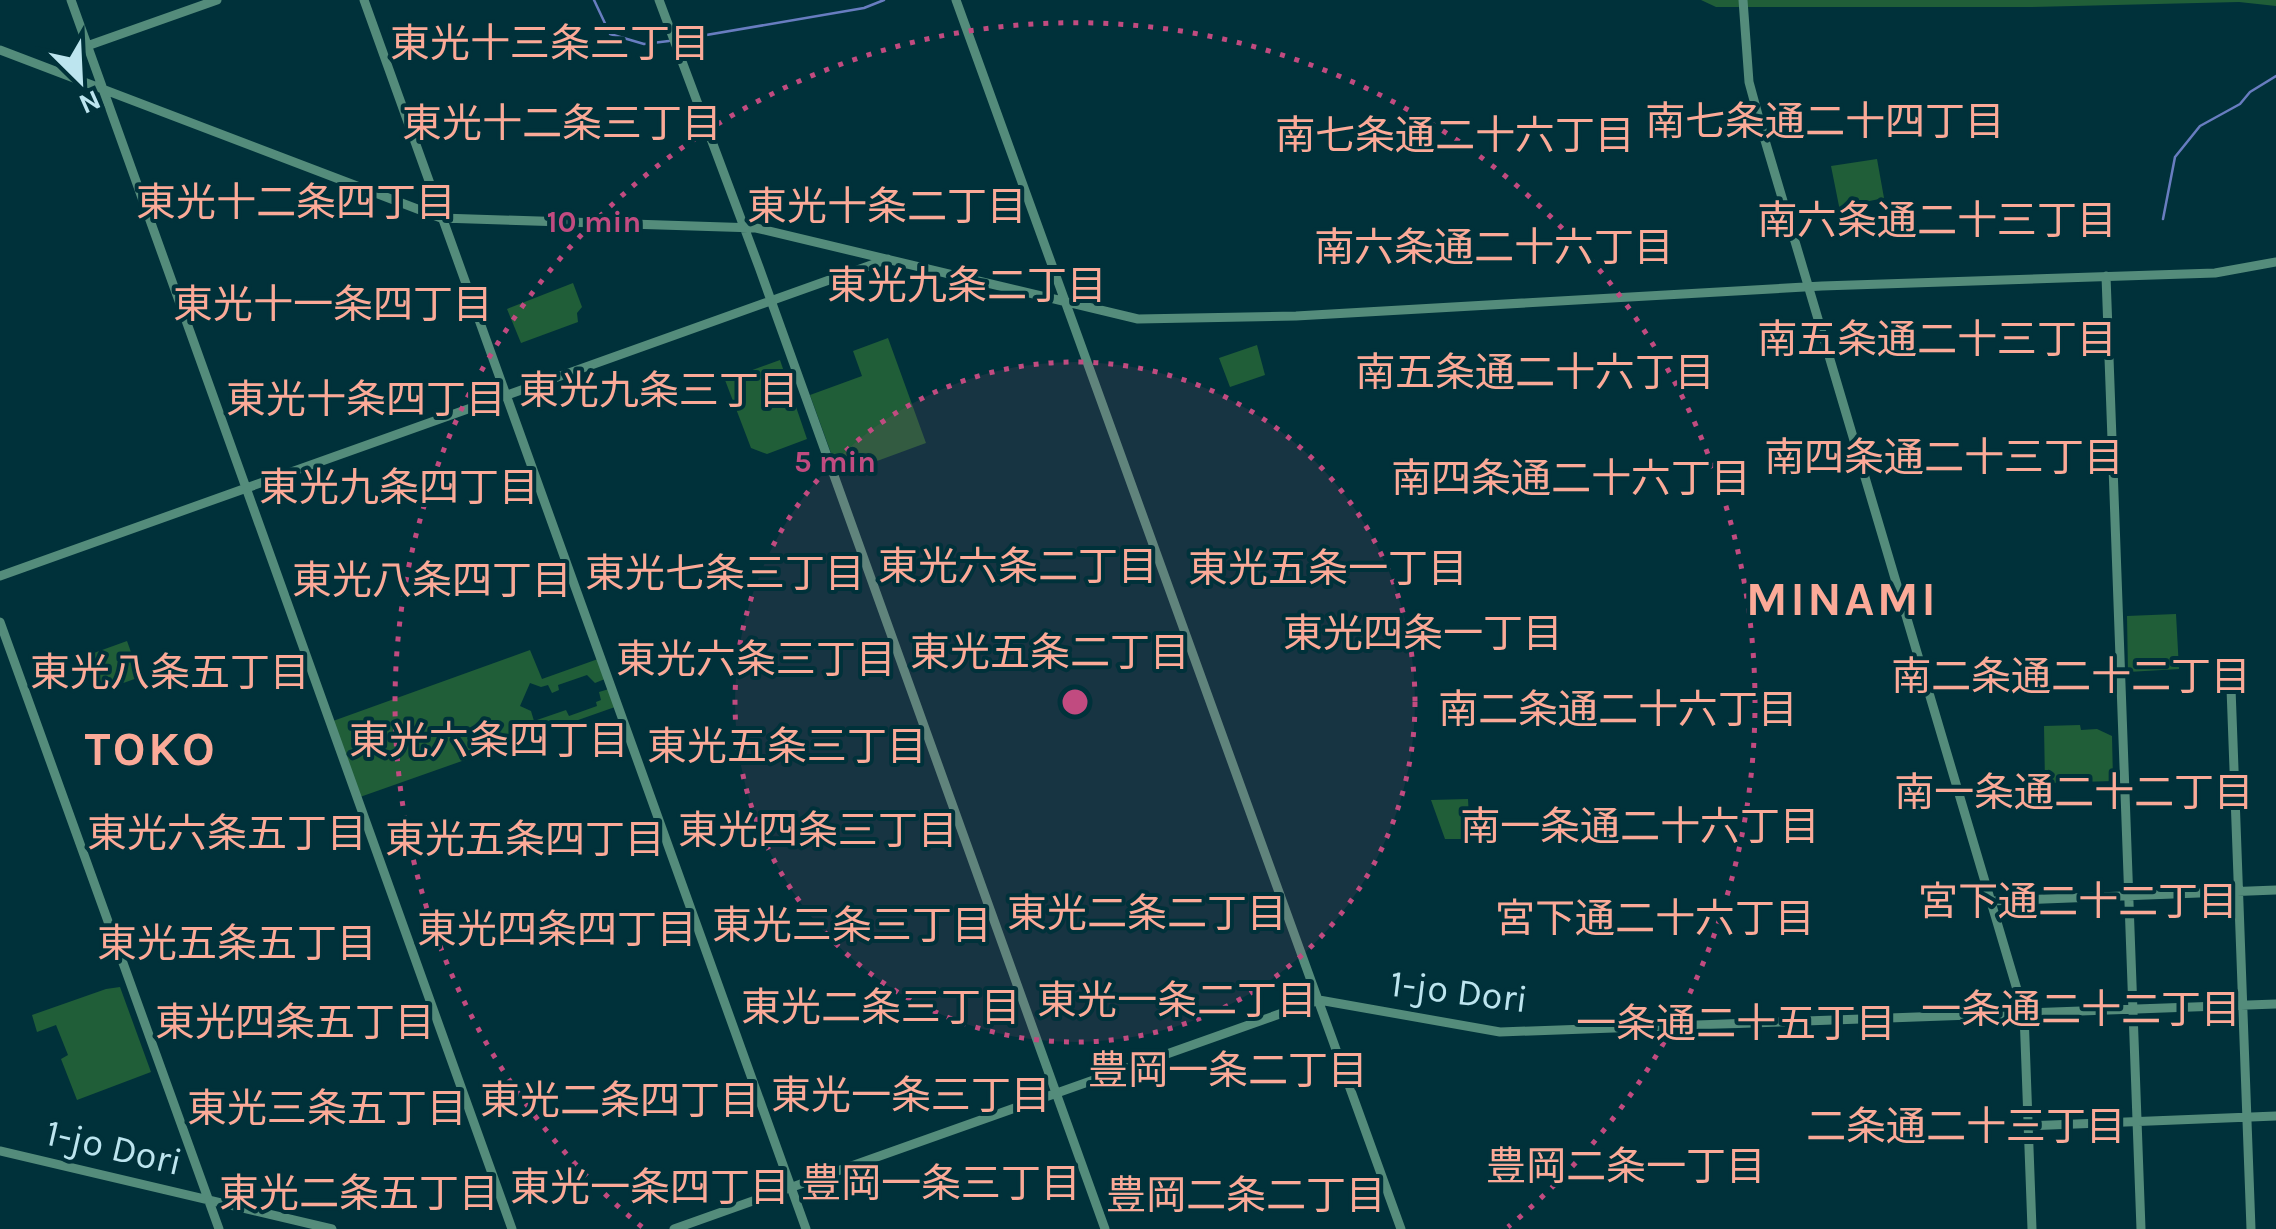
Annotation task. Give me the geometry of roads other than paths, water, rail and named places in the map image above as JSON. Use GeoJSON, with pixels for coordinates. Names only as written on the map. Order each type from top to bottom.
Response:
{"type":"FeatureCollection","features":[{"type":"Feature","properties":{"kind":"street"},"geometry":{"type":"LineString","coordinates":[[71,0],[512,1229]]}},
{"type":"Feature","properties":{"kind":"street"},"geometry":{"type":"LineString","coordinates":[[87,46],[216,0]]}},
{"type":"Feature","properties":{"kind":"street"},"geometry":{"type":"LineString","coordinates":[[364,0],[806,1229]]}},
{"type":"Feature","properties":{"kind":"street"},"geometry":{"type":"LineString","coordinates":[[659,0],[1104,1229]]}},
{"type":"Feature","properties":{"kind":"street"},"geometry":{"type":"LineString","coordinates":[[956,0],[1401,1229]]}},
{"type":"Feature","properties":{"kind":"street"},"geometry":{"type":"LineString","coordinates":[[1743,0],[1749,82],[2024,1013],[2032,1229]]}},
{"type":"Feature","properties":{"kind":"street"},"geometry":{"type":"LineString","coordinates":[[0,50],[442,218],[744,226],[1122,316],[1165,320],[1809,288],[2215,273],[2276,262]]}},
{"type":"Feature","properties":{"kind":"street"},"geometry":{"type":"LineString","coordinates":[[0,576],[890,258]]}},
{"type":"Feature","properties":{"kind":"street"},"geometry":{"type":"LineString","coordinates":[[2106,276],[2141,1229]]}},
{"type":"Feature","properties":{"kind":"street"},"geometry":{"type":"LineString","coordinates":[[0,622],[219,1229]]}},
{"type":"Feature","properties":{"kind":"street"},"geometry":{"type":"LineString","coordinates":[[2230,661],[2251,1229]]}},
{"type":"Feature","properties":{"kind":"street"},"geometry":{"type":"LineString","coordinates":[[1991,901],[2276,890]]}},
{"type":"Feature","properties":{"kind":"street","name":"1-jo Dori"},"geometry":{"type":"LineString","coordinates":[[674,1229],[1319,1000],[1500,1032],[2276,1004]]}},
{"type":"Feature","properties":{"kind":"street"},"geometry":{"type":"LineString","coordinates":[[2028,1126],[2276,1116]]}},
{"type":"Feature","properties":{"kind":"street","name":"1-jo Dori"},"geometry":{"type":"LineString","coordinates":[[0,1151],[332,1229]]}},
{"type":"Feature","properties":{"kind":"waterway"},"geometry":{"type":"LineString","coordinates":[[594,0],[610,34],[644,44],[669,41]]}},
{"type":"Feature","properties":{"kind":"waterway"},"geometry":{"type":"LineString","coordinates":[[677,40],[864,8],[884,0]]}},
{"type":"Feature","properties":{"kind":"waterway"},"geometry":{"type":"LineString","coordinates":[[2163,219],[2175,157],[2200,126],[2240,104],[2250,92],[2276,76]]}},
{"type":"Feature","properties":{"kind":"district","name":"東光十三条三丁目"},"geometry":{"type":"Point","coordinates":[550,43]}},
{"type":"Feature","properties":{"kind":"district","name":"南七条通二十四丁目"},"geometry":{"type":"Point","coordinates":[1825,121]}},
{"type":"Feature","properties":{"kind":"district","name":"東光十二条三丁目"},"geometry":{"type":"Point","coordinates":[562,123]}},
{"type":"Feature","properties":{"kind":"district","name":"南七条通二十六丁目"},"geometry":{"type":"Point","coordinates":[1455,135]}},
{"type":"Feature","properties":{"kind":"district","name":"東光十二条四丁目"},"geometry":{"type":"Point","coordinates":[296,202]}},
{"type":"Feature","properties":{"kind":"district","name":"東光十条二丁目"},"geometry":{"type":"Point","coordinates":[887,206]}},
{"type":"Feature","properties":{"kind":"district","name":"南六条通二十三丁目"},"geometry":{"type":"Point","coordinates":[1937,220]}},
{"type":"Feature","properties":{"kind":"district","name":"南六条通二十六丁目"},"geometry":{"type":"Point","coordinates":[1494,247]}},
{"type":"Feature","properties":{"kind":"district","name":"東光九条二丁目"},"geometry":{"type":"Point","coordinates":[967,285]}},
{"type":"Feature","properties":{"kind":"district","name":"東光十一条四丁目"},"geometry":{"type":"Point","coordinates":[333,304]}},
{"type":"Feature","properties":{"kind":"district","name":"南五条通二十三丁目"},"geometry":{"type":"Point","coordinates":[1937,339]}},
{"type":"Feature","properties":{"kind":"district","name":"南五条通二十六丁目"},"geometry":{"type":"Point","coordinates":[1535,372]}},
{"type":"Feature","properties":{"kind":"district","name":"東光九条三丁目"},"geometry":{"type":"Point","coordinates":[659,390]}},
{"type":"Feature","properties":{"kind":"district","name":"東光十条四丁目"},"geometry":{"type":"Point","coordinates":[366,399]}},
{"type":"Feature","properties":{"kind":"district","name":"南四条通二十三丁目"},"geometry":{"type":"Point","coordinates":[1944,457]}},
{"type":"Feature","properties":{"kind":"district","name":"南四条通二十六丁目"},"geometry":{"type":"Point","coordinates":[1571,478]}},
{"type":"Feature","properties":{"kind":"district","name":"東光九条四丁目"},"geometry":{"type":"Point","coordinates":[399,487]}},
{"type":"Feature","properties":{"kind":"district","name":"東光六条二丁目"},"geometry":{"type":"Point","coordinates":[1018,566]}},
{"type":"Feature","properties":{"kind":"district","name":"東光五条一丁目"},"geometry":{"type":"Point","coordinates":[1328,568]}},
{"type":"Feature","properties":{"kind":"district","name":"東光七条三丁目"},"geometry":{"type":"Point","coordinates":[725,573]}},
{"type":"Feature","properties":{"kind":"district","name":"東光八条四丁目"},"geometry":{"type":"Point","coordinates":[432,580]}},
{"type":"Feature","properties":{"kind":"district","name":"MINAMI"},"geometry":{"type":"Point","coordinates":[1842,598]}},
{"type":"Feature","properties":{"kind":"district","name":"東光四条一丁目"},"geometry":{"type":"Point","coordinates":[1423,633]}},
{"type":"Feature","properties":{"kind":"district","name":"東光五条二丁目"},"geometry":{"type":"Point","coordinates":[1050,652]}},
{"type":"Feature","properties":{"kind":"district","name":"東光六条三丁目"},"geometry":{"type":"Point","coordinates":[756,659]}},
{"type":"Feature","properties":{"kind":"district","name":"東光八条五丁目"},"geometry":{"type":"Point","coordinates":[170,672]}},
{"type":"Feature","properties":{"kind":"district","name":"南二条通二十二丁目"},"geometry":{"type":"Point","coordinates":[2071,676]}},
{"type":"Feature","properties":{"kind":"district","name":"南二条通二十六丁目"},"geometry":{"type":"Point","coordinates":[1618,709]}},
{"type":"Feature","properties":{"kind":"district","name":"東光六条四丁目"},"geometry":{"type":"Point","coordinates":[489,740]}},
{"type":"Feature","properties":{"kind":"district","name":"東光五条三丁目"},"geometry":{"type":"Point","coordinates":[787,746]}},
{"type":"Feature","properties":{"kind":"district","name":"TOKO"},"geometry":{"type":"Point","coordinates":[151,748]}},
{"type":"Feature","properties":{"kind":"district","name":"南一条通二十二丁目"},"geometry":{"type":"Point","coordinates":[2074,792]}},
{"type":"Feature","properties":{"kind":"district","name":"南一条通二十六丁目"},"geometry":{"type":"Point","coordinates":[1640,826]}},
{"type":"Feature","properties":{"kind":"district","name":"東光四条三丁目"},"geometry":{"type":"Point","coordinates":[818,830]}},
{"type":"Feature","properties":{"kind":"district","name":"東光六条五丁目"},"geometry":{"type":"Point","coordinates":[227,833]}},
{"type":"Feature","properties":{"kind":"district","name":"東光五条四丁目"},"geometry":{"type":"Point","coordinates":[525,839]}},
{"type":"Feature","properties":{"kind":"district","name":"宮下通二十二丁目"},"geometry":{"type":"Point","coordinates":[2078,901]}},
{"type":"Feature","properties":{"kind":"district","name":"東光二条二丁目"},"geometry":{"type":"Point","coordinates":[1147,913]}},
{"type":"Feature","properties":{"kind":"district","name":"宮下通二十六丁目"},"geometry":{"type":"Point","coordinates":[1655,918]}},
{"type":"Feature","properties":{"kind":"district","name":"東光三条三丁目"},"geometry":{"type":"Point","coordinates":[852,925]}},
{"type":"Feature","properties":{"kind":"district","name":"東光四条四丁目"},"geometry":{"type":"Point","coordinates":[557,929]}},
{"type":"Feature","properties":{"kind":"district","name":"東光五条五丁目"},"geometry":{"type":"Point","coordinates":[237,943]}},
{"type":"Feature","properties":{"kind":"district","name":"東光一条二丁目"},"geometry":{"type":"Point","coordinates":[1177,1000]}},
{"type":"Feature","properties":{"kind":"district","name":"東光二条三丁目"},"geometry":{"type":"Point","coordinates":[881,1007]}},
{"type":"Feature","properties":{"kind":"district","name":"一条通二十二丁目"},"geometry":{"type":"Point","coordinates":[2081,1009]}},
{"type":"Feature","properties":{"kind":"district","name":"東光四条五丁目"},"geometry":{"type":"Point","coordinates":[295,1022]}},
{"type":"Feature","properties":{"kind":"district","name":"一条通二十五丁目"},"geometry":{"type":"Point","coordinates":[1736,1023]}},
{"type":"Feature","properties":{"kind":"district","name":"豊岡一条二丁目"},"geometry":{"type":"Point","coordinates":[1228,1070]}},
{"type":"Feature","properties":{"kind":"district","name":"東光一条三丁目"},"geometry":{"type":"Point","coordinates":[911,1095]}},
{"type":"Feature","properties":{"kind":"district","name":"東光二条四丁目"},"geometry":{"type":"Point","coordinates":[620,1100]}},
{"type":"Feature","properties":{"kind":"district","name":"東光三条五丁目"},"geometry":{"type":"Point","coordinates":[327,1108]}},
{"type":"Feature","properties":{"kind":"district","name":"二条通二十三丁目"},"geometry":{"type":"Point","coordinates":[1966,1126]}},
{"type":"Feature","properties":{"kind":"district","name":"豊岡二条一丁目"},"geometry":{"type":"Point","coordinates":[1626,1166]}},
{"type":"Feature","properties":{"kind":"district","name":"豊岡一条三丁目"},"geometry":{"type":"Point","coordinates":[941,1183]}},
{"type":"Feature","properties":{"kind":"district","name":"東光一条四丁目"},"geometry":{"type":"Point","coordinates":[650,1187]}},
{"type":"Feature","properties":{"kind":"district","name":"東光二条五丁目"},"geometry":{"type":"Point","coordinates":[359,1193]}},
{"type":"Feature","properties":{"kind":"district","name":"豊岡二条二丁目"},"geometry":{"type":"Point","coordinates":[1246,1195]}}]}
